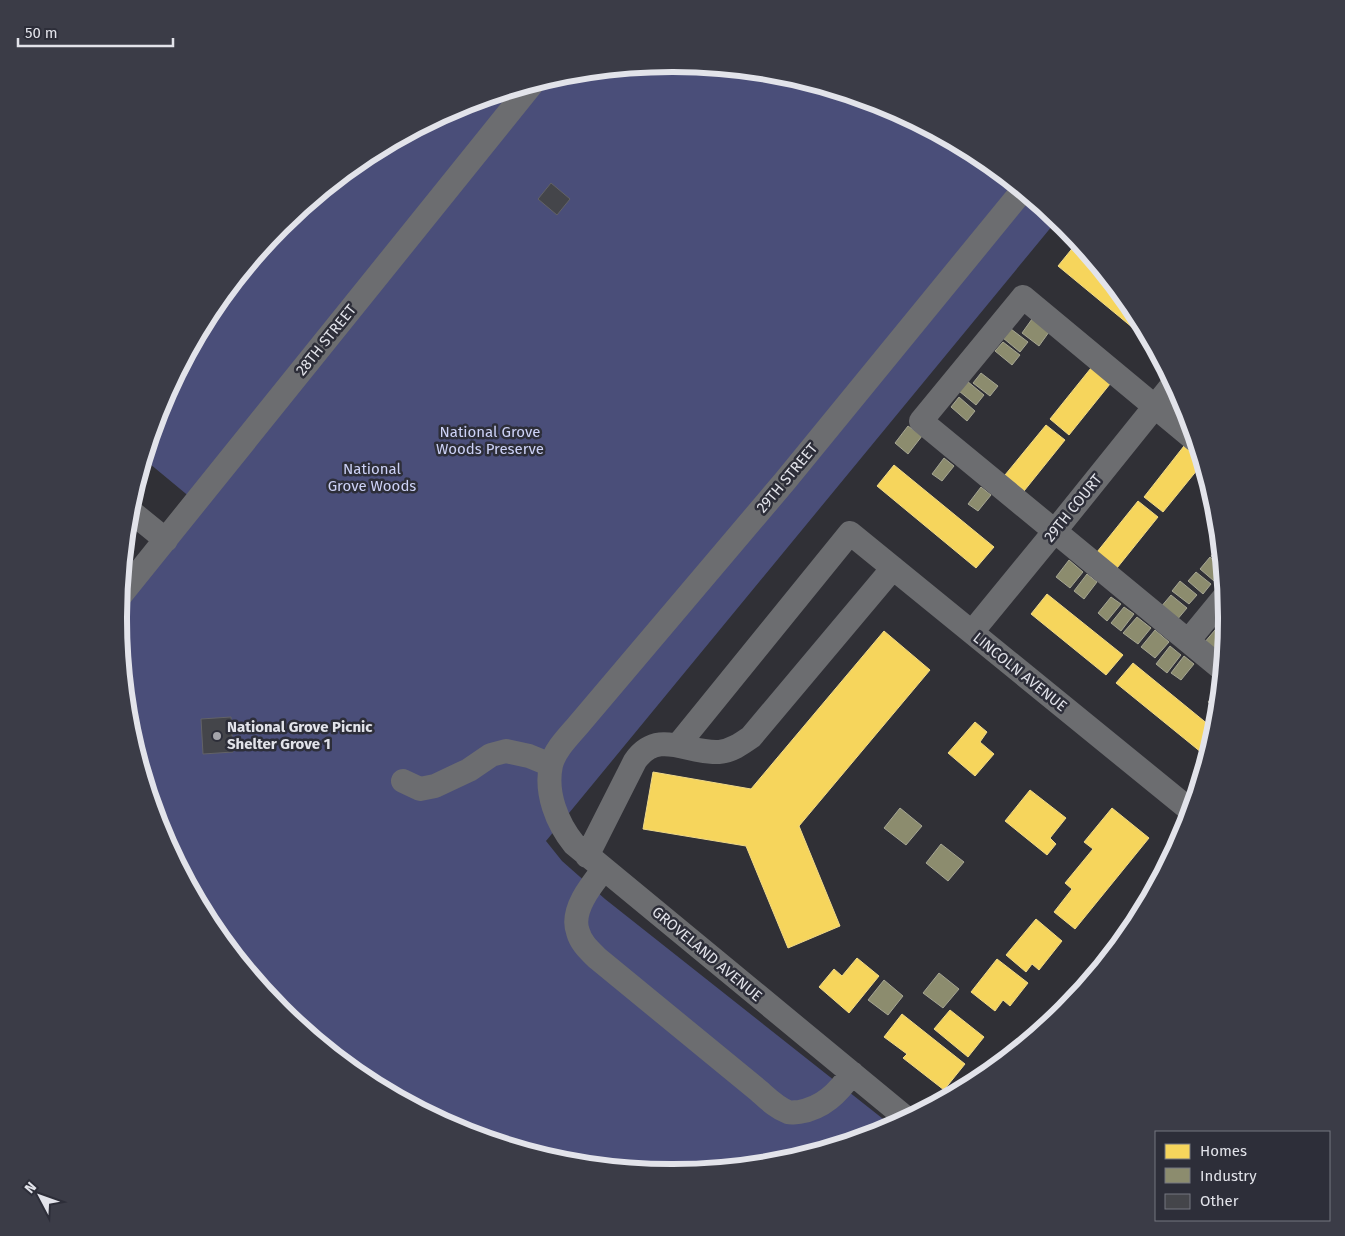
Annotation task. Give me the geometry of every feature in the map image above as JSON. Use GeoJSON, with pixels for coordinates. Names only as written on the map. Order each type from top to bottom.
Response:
{"type":"FeatureCollection","features":[{"type":"Feature","properties":{"kind":"street","name":"28TH STREET"},"geometry":{"type":"LineString","coordinates":[[128,586],[525,93]]}},
{"type":"Feature","properties":{"kind":"street","name":"29TH STREET"},"geometry":{"type":"LineString","coordinates":[[551,764],[557,752],[580,723],[785,481],[1018,196]]}},
{"type":"Feature","properties":{"kind":"street"},"geometry":{"type":"LineString","coordinates":[[1185,432],[1023,297],[920,421],[1216,664]]}},
{"type":"Feature","properties":{"kind":"street","name":"29TH COURT"},"geometry":{"type":"LineString","coordinates":[[972,632],[1168,390]]}},
{"type":"Feature","properties":{"kind":"street"},"geometry":{"type":"LineString","coordinates":[[136,516],[166,540]]}},
{"type":"Feature","properties":{"kind":"street","name":"LINCOLN AVENUE"},"geometry":{"type":"LineString","coordinates":[[678,745],[850,533],[1184,805]]}},
{"type":"Feature","properties":{"kind":"street"},"geometry":{"type":"LineString","coordinates":[[852,1073],[842,1087],[827,1101],[812,1110],[790,1113],[778,1108],[597,958],[584,945],[578,932],[576,918],[582,902],[595,880],[596,862],[635,761],[640,753],[652,745],[678,745],[719,752],[736,747],[750,737],[893,568]]}},
{"type":"Feature","properties":{"kind":"street"},"geometry":{"type":"LineString","coordinates":[[1188,641],[1218,605]]}},
{"type":"Feature","properties":{"kind":"street"},"geometry":{"type":"LineString","coordinates":[[403,781],[412,787],[420,789],[435,786],[469,770],[491,755],[506,751],[529,756],[551,764]]}},
{"type":"Feature","properties":{"kind":"street","name":"GROVELAND AVENUE"},"geometry":{"type":"LineString","coordinates":[[551,764],[550,784],[558,819],[564,832],[574,844],[900,1113]]}},
{"type":"Feature","properties":{"kind":"green space","name":"National Grove Woods Preserve"},"geometry":{"type":"Polygon","coordinates":[[[672,72],[708,74],[744,77],[779,83],[848,101],[914,129],[976,164],[1032,208],[1052,226],[546,841],[562,861],[605,899],[885,1120],[848,1135],[814,1145],[744,1159],[672,1164],[601,1159],[531,1145],[497,1135],[431,1107],[369,1072],[313,1028],[262,978],[219,921],[200,891],[183,859],[156,793],[137,724],[128,654],[129,572],[191,498],[150,464],[156,443],[183,377],[200,345],[240,286],[262,258],[287,232],[340,185],[369,164],[431,129],[497,101],[566,83],[601,77],[637,74],[672,72]]]}},
{"type":"Feature","properties":{"kind":"building: Homes"},"geometry":{"type":"Polygon","coordinates":[[[1073,248],[1105,286],[1136,330],[1058,266],[1073,248]]]}},
{"type":"Feature","properties":{"kind":"building: Homes"},"geometry":{"type":"Polygon","coordinates":[[[1091,368],[1110,384],[1069,435],[1050,419],[1091,368]]]}},
{"type":"Feature","properties":{"kind":"building: Homes"},"geometry":{"type":"Polygon","coordinates":[[[1046,425],[1065,440],[1024,491],[1005,475],[1046,425]]]}},
{"type":"Feature","properties":{"kind":"building: Homes"},"geometry":{"type":"Polygon","coordinates":[[[1184,446],[1192,452],[1197,470],[1163,512],[1144,497],[1184,446]]]}},
{"type":"Feature","properties":{"kind":"building: Homes"},"geometry":{"type":"Polygon","coordinates":[[[894,465],[994,547],[976,568],[877,486],[894,465]]]}},
{"type":"Feature","properties":{"kind":"building: Homes"},"geometry":{"type":"Polygon","coordinates":[[[1138,501],[1158,517],[1117,568],[1097,552],[1138,501]]]}},
{"type":"Feature","properties":{"kind":"building: Homes"},"geometry":{"type":"Polygon","coordinates":[[[1047,594],[1123,655],[1106,675],[1031,614],[1047,594]]]}},
{"type":"Feature","properties":{"kind":"building: Homes"},"geometry":{"type":"Polygon","coordinates":[[[884,631],[930,670],[799,826],[840,926],[788,948],[746,846],[643,829],[653,772],[751,789],[884,631]]]}},
{"type":"Feature","properties":{"kind":"building: Homes"},"geometry":{"type":"Polygon","coordinates":[[[1133,663],[1208,724],[1201,752],[1116,683],[1133,663]]]}},
{"type":"Feature","properties":{"kind":"building: Homes"},"geometry":{"type":"Polygon","coordinates":[[[975,722],[987,732],[980,742],[994,754],[975,776],[948,753],[975,722]]]}},
{"type":"Feature","properties":{"kind":"building: Homes"},"geometry":{"type":"Polygon","coordinates":[[[1030,790],[1066,818],[1050,838],[1056,844],[1047,855],[1005,821],[1030,790]]]}},
{"type":"Feature","properties":{"kind":"building: Homes"},"geometry":{"type":"Polygon","coordinates":[[[1112,808],[1149,838],[1075,929],[1054,912],[1072,889],[1065,883],[1093,849],[1084,842],[1112,808]]]}},
{"type":"Feature","properties":{"kind":"building: Homes"},"geometry":{"type":"Polygon","coordinates":[[[1036,919],[1062,941],[1039,970],[1032,964],[1026,972],[1006,955],[1036,919]]]}},
{"type":"Feature","properties":{"kind":"building: Homes"},"geometry":{"type":"Polygon","coordinates":[[[857,958],[879,976],[849,1013],[819,987],[834,969],[842,976],[857,958]]]}},
{"type":"Feature","properties":{"kind":"building: Homes"},"geometry":{"type":"Polygon","coordinates":[[[997,959],[1028,983],[1010,1006],[1003,1000],[995,1011],[971,992],[997,959]]]}},
{"type":"Feature","properties":{"kind":"building: Homes"},"geometry":{"type":"Polygon","coordinates":[[[950,1010],[984,1037],[968,1057],[934,1029],[950,1010]]]}},
{"type":"Feature","properties":{"kind":"building: Homes"},"geometry":{"type":"Polygon","coordinates":[[[902,1014],[965,1064],[944,1090],[903,1058],[907,1054],[884,1037],[902,1014]]]}},
{"type":"Feature","properties":{"kind":"building: Industry"},"geometry":{"type":"Polygon","coordinates":[[[1032,319],[1049,332],[1039,346],[1022,333],[1032,319]]]}},
{"type":"Feature","properties":{"kind":"building: Industry"},"geometry":{"type":"Polygon","coordinates":[[[1011,329],[1028,342],[1020,352],[1003,338],[1011,329]]]}},
{"type":"Feature","properties":{"kind":"building: Industry"},"geometry":{"type":"Polygon","coordinates":[[[1003,342],[1020,355],[1012,365],[995,351],[1003,342]]]}},
{"type":"Feature","properties":{"kind":"building: Industry"},"geometry":{"type":"Polygon","coordinates":[[[981,373],[998,386],[990,396],[973,383],[981,373]]]}},
{"type":"Feature","properties":{"kind":"building: Industry"},"geometry":{"type":"Polygon","coordinates":[[[967,381],[984,395],[976,405],[959,391],[967,381]]]}},
{"type":"Feature","properties":{"kind":"building: Industry"},"geometry":{"type":"Polygon","coordinates":[[[959,397],[975,411],[967,421],[951,407],[959,397]]]}},
{"type":"Feature","properties":{"kind":"building: Industry"},"geometry":{"type":"Polygon","coordinates":[[[908,426],[922,436],[908,454],[895,443],[908,426]]]}},
{"type":"Feature","properties":{"kind":"building: Industry"},"geometry":{"type":"Polygon","coordinates":[[[944,458],[954,466],[942,481],[932,474],[944,458]]]}},
{"type":"Feature","properties":{"kind":"building: Industry"},"geometry":{"type":"Polygon","coordinates":[[[981,487],[991,495],[978,511],[968,504],[981,487]]]}},
{"type":"Feature","properties":{"kind":"building: Industry"},"geometry":{"type":"Polygon","coordinates":[[[1210,557],[1215,561],[1217,578],[1214,581],[1200,569],[1210,557]]]}},
{"type":"Feature","properties":{"kind":"building: Industry"},"geometry":{"type":"Polygon","coordinates":[[[1069,560],[1083,572],[1070,588],[1056,577],[1069,560]]]}},
{"type":"Feature","properties":{"kind":"building: Industry"},"geometry":{"type":"Polygon","coordinates":[[[1196,572],[1211,584],[1203,594],[1188,581],[1196,572]]]}},
{"type":"Feature","properties":{"kind":"building: Industry"},"geometry":{"type":"Polygon","coordinates":[[[1087,574],[1097,582],[1084,599],[1074,591],[1087,574]]]}},
{"type":"Feature","properties":{"kind":"building: Industry"},"geometry":{"type":"Polygon","coordinates":[[[1180,581],[1197,595],[1189,604],[1172,591],[1180,581]]]}},
{"type":"Feature","properties":{"kind":"building: Industry"},"geometry":{"type":"Polygon","coordinates":[[[1171,595],[1187,608],[1176,621],[1160,608],[1171,595]]]}},
{"type":"Feature","properties":{"kind":"building: Industry"},"geometry":{"type":"Polygon","coordinates":[[[1111,597],[1121,604],[1107,621],[1098,613],[1111,597]]]}},
{"type":"Feature","properties":{"kind":"building: Industry"},"geometry":{"type":"Polygon","coordinates":[[[1124,607],[1134,614],[1121,631],[1111,623],[1124,607]]]}},
{"type":"Feature","properties":{"kind":"building: Industry"},"geometry":{"type":"Polygon","coordinates":[[[1137,617],[1151,628],[1138,644],[1123,633],[1137,617]]]}},
{"type":"Feature","properties":{"kind":"building: Industry"},"geometry":{"type":"Polygon","coordinates":[[[1155,630],[1169,642],[1155,658],[1141,647],[1155,630]]]}},
{"type":"Feature","properties":{"kind":"building: Industry"},"geometry":{"type":"Polygon","coordinates":[[[1215,630],[1218,632],[1217,654],[1204,643],[1215,630]]]}},
{"type":"Feature","properties":{"kind":"building: Industry"},"geometry":{"type":"Polygon","coordinates":[[[1170,646],[1181,655],[1167,673],[1156,664],[1170,646]]]}},
{"type":"Feature","properties":{"kind":"building: Industry"},"geometry":{"type":"Polygon","coordinates":[[[1184,656],[1194,664],[1181,680],[1171,673],[1184,656]]]}},
{"type":"Feature","properties":{"kind":"building: Industry"},"geometry":{"type":"Polygon","coordinates":[[[900,808],[922,826],[906,845],[884,828],[900,808]]]}},
{"type":"Feature","properties":{"kind":"building: Industry"},"geometry":{"type":"Polygon","coordinates":[[[941,844],[964,862],[948,881],[926,863],[941,844]]]}},
{"type":"Feature","properties":{"kind":"building: Industry"},"geometry":{"type":"Polygon","coordinates":[[[939,973],[959,989],[943,1008],[923,993],[939,973]]]}},
{"type":"Feature","properties":{"kind":"building: Industry"},"geometry":{"type":"Polygon","coordinates":[[[884,980],[903,996],[888,1015],[868,1000],[884,980]]]}},
{"type":"Feature","properties":{"kind":"building: Other"},"geometry":{"type":"Polygon","coordinates":[[[551,183],[570,199],[557,215],[538,199],[551,183]]]}},
{"type":"Feature","properties":{"kind":"building: Other","name":"National Grove Picnic Shelter Grove 1"},"geometry":{"type":"Polygon","coordinates":[[[231,717],[233,752],[203,754],[201,719],[231,717]]]}},
{"type":"Feature","properties":{"kind":"place","name":"National Grove Picnic Shelter Grove 1"},"geometry":{"type":"Point","coordinates":[217,736]}},
{"type":"Feature","properties":{"kind":"park label","name":"National Grove Woods"},"geometry":{"type":"Point","coordinates":[372,478]}}]}
